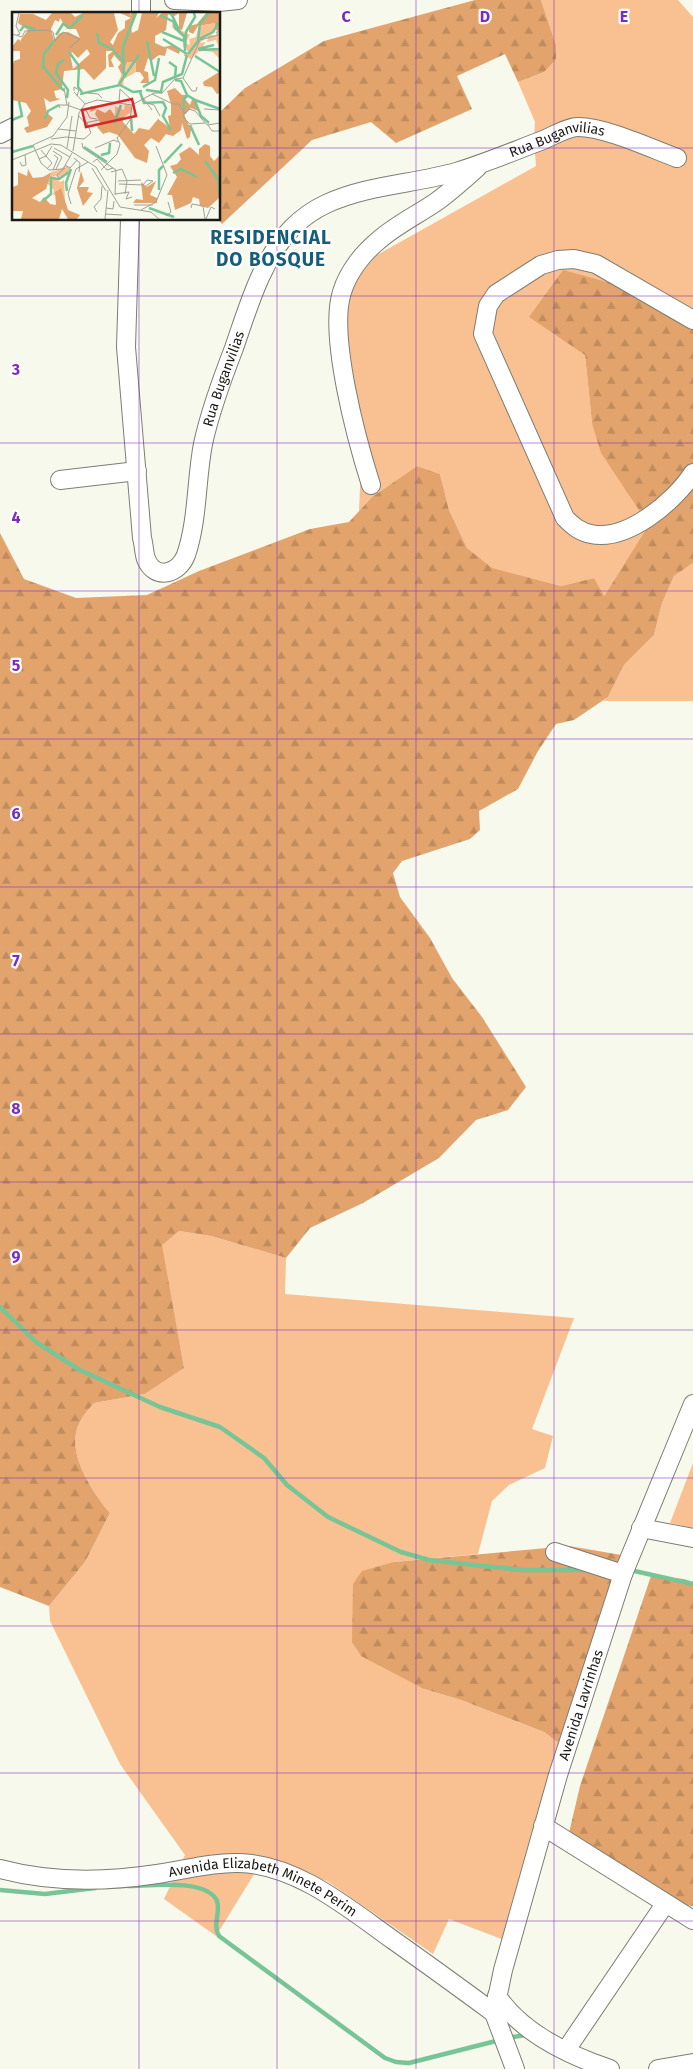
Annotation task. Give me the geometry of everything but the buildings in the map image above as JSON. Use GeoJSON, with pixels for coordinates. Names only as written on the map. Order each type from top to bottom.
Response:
{"type":"FeatureCollection","features":[{"type":"Feature","properties":{"kind":"street"},"geometry":{"type":"LineString","coordinates":[[174,0],[219,2],[238,0]]}},
{"type":"Feature","properties":{"kind":"street","name":"Rua Buganvilias"},"geometry":{"type":"LineString","coordinates":[[130,220],[126,347],[146,559],[158,572],[167,573],[176,570],[183,564],[190,544],[203,443],[212,408],[252,298],[270,259],[291,229],[306,215],[328,203],[355,194],[442,176],[481,165],[576,126],[604,130],[677,158]]}},
{"type":"Feature","properties":{"kind":"street"},"geometry":{"type":"LineString","coordinates":[[0,134],[12,128]]}},
{"type":"Feature","properties":{"kind":"street"},"geometry":{"type":"LineString","coordinates":[[371,485],[358,440],[340,354],[338,308],[342,291],[354,268],[380,239],[436,202],[481,165]]}},
{"type":"Feature","properties":{"kind":"street"},"geometry":{"type":"LineString","coordinates":[[693,320],[596,264],[574,259],[558,260],[540,265],[496,294],[488,306],[483,334],[565,518],[576,529],[591,535],[610,534],[632,526],[664,507],[684,488],[693,473]]}},
{"type":"Feature","properties":{"kind":"street"},"geometry":{"type":"LineString","coordinates":[[60,480],[137,471]]}},
{"type":"Feature","properties":{"kind":"street","name":"Avenida Lavrinhas"},"geometry":{"type":"LineString","coordinates":[[495,2004],[543,1826],[624,1574],[693,1404]]}},
{"type":"Feature","properties":{"kind":"street"},"geometry":{"type":"LineString","coordinates":[[642,1528],[693,1538]]}},
{"type":"Feature","properties":{"kind":"street"},"geometry":{"type":"LineString","coordinates":[[555,1552],[624,1574]]}},
{"type":"Feature","properties":{"kind":"street"},"geometry":{"type":"LineString","coordinates":[[543,1826],[693,1920]]}},
{"type":"Feature","properties":{"kind":"street","name":"Avenida Elizabeth Minete Perim"},"geometry":{"type":"LineString","coordinates":[[0,1869],[51,1879],[92,1880],[158,1874],[219,1863],[252,1864],[273,1869],[328,1895],[507,2011],[521,2023],[566,2050],[610,2069]]}},
{"type":"Feature","properties":{"kind":"street"},"geometry":{"type":"LineString","coordinates":[[566,2050],[665,1904]]}},
{"type":"Feature","properties":{"kind":"street"},"geometry":{"type":"LineString","coordinates":[[495,2004],[514,2069]]}},
{"type":"Feature","properties":{"kind":"street"},"geometry":{"type":"LineString","coordinates":[[658,2069],[693,2063]]}},
{"type":"Feature","properties":{"kind":"shaded area"},"geometry":{"type":"Polygon","coordinates":[[[541,0],[678,0],[693,17],[693,320],[585,355],[592,423],[650,525],[603,597],[594,578],[561,586],[492,569],[467,548],[449,510],[440,474],[417,466],[372,497],[359,511],[361,464],[345,330],[352,284],[377,255],[536,166],[535,122],[518,82],[544,72],[556,45],[541,0]]]}},
{"type":"Feature","properties":{"kind":"shaded area"},"geometry":{"type":"Polygon","coordinates":[[[693,563],[693,701],[603,701],[608,697],[624,665],[654,635],[662,603],[674,576],[693,563]]]}},
{"type":"Feature","properties":{"kind":"shaded area"},"geometry":{"type":"Polygon","coordinates":[[[179,1231],[211,1236],[286,1258],[285,1294],[574,1318],[532,1429],[553,1436],[545,1468],[509,1485],[492,1501],[478,1554],[394,1562],[424,1689],[461,1700],[544,1732],[568,1750],[512,1943],[449,1919],[433,1954],[327,1881],[288,1868],[261,1863],[216,1936],[164,1899],[185,1855],[120,1764],[50,1621],[49,1606],[85,1562],[110,1513],[88,1482],[78,1458],[75,1445],[76,1433],[81,1419],[94,1403],[145,1394],[184,1368],[161,1245],[179,1231]]]}},
{"type":"Feature","properties":{"kind":"shaded area"},"geometry":{"type":"Polygon","coordinates":[[[693,1463],[693,1528],[670,1523],[693,1463]]]}},
{"type":"Feature","properties":{"kind":"green space"},"geometry":{"type":"Polygon","coordinates":[[[475,0],[541,0],[556,45],[556,59],[544,72],[518,82],[505,54],[457,76],[472,109],[396,143],[371,122],[312,140],[222,224],[219,220],[220,112],[245,88],[324,41],[475,0]]]}},
{"type":"Feature","properties":{"kind":"green space"},"geometry":{"type":"Polygon","coordinates":[[[563,270],[614,284],[693,320],[693,563],[674,576],[662,603],[654,635],[624,665],[608,697],[574,720],[556,724],[538,751],[518,789],[479,811],[480,830],[470,839],[402,861],[393,873],[400,897],[430,938],[452,978],[482,1017],[526,1087],[508,1110],[476,1120],[439,1158],[363,1203],[310,1228],[286,1258],[211,1236],[179,1231],[162,1245],[184,1368],[145,1394],[94,1403],[81,1419],[76,1433],[75,1445],[78,1458],[88,1482],[110,1513],[85,1562],[49,1606],[0,1587],[0,533],[24,579],[76,598],[147,595],[199,571],[310,529],[349,522],[372,497],[417,466],[440,474],[449,510],[467,548],[492,568],[561,586],[594,578],[604,596],[649,525],[601,453],[592,423],[585,355],[529,317],[563,270]]]}},
{"type":"Feature","properties":{"kind":"green space"},"geometry":{"type":"Polygon","coordinates":[[[569,1546],[633,1557],[568,1750],[544,1732],[461,1700],[424,1689],[361,1656],[352,1642],[353,1584],[362,1571],[394,1562],[569,1546]]]}},
{"type":"Feature","properties":{"kind":"green space"},"geometry":{"type":"Polygon","coordinates":[[[651,1576],[684,1579],[693,1582],[693,1906],[664,1899],[569,1833],[580,1786],[651,1576]]]}},
{"type":"Feature","properties":{"kind":"waterway"},"geometry":{"type":"LineString","coordinates":[[0,1307],[36,1342],[78,1369],[160,1407],[220,1427],[264,1458],[287,1485],[328,1517],[401,1552],[429,1560],[524,1570],[590,1570]]}},
{"type":"Feature","properties":{"kind":"waterway"},"geometry":{"type":"LineString","coordinates":[[630,1570],[693,1584]]}},
{"type":"Feature","properties":{"kind":"waterway"},"geometry":{"type":"LineString","coordinates":[[128,1886],[190,1886],[211,1894],[218,1905],[216,1927],[219,1936],[385,2058],[396,2062],[409,2063],[500,2040]]}},
{"type":"Feature","properties":{"kind":"waterway"},"geometry":{"type":"LineString","coordinates":[[0,1890],[45,1894],[95,1888]]}},
{"type":"Feature","properties":{"kind":"waterway"},"geometry":{"type":"LineString","coordinates":[[507,2038],[526,2035]]}},
{"type":"Feature","properties":{"kind":"district","name":"RESIDENCIAL DO BOSQUE"},"geometry":{"type":"Point","coordinates":[271,248]}}]}
